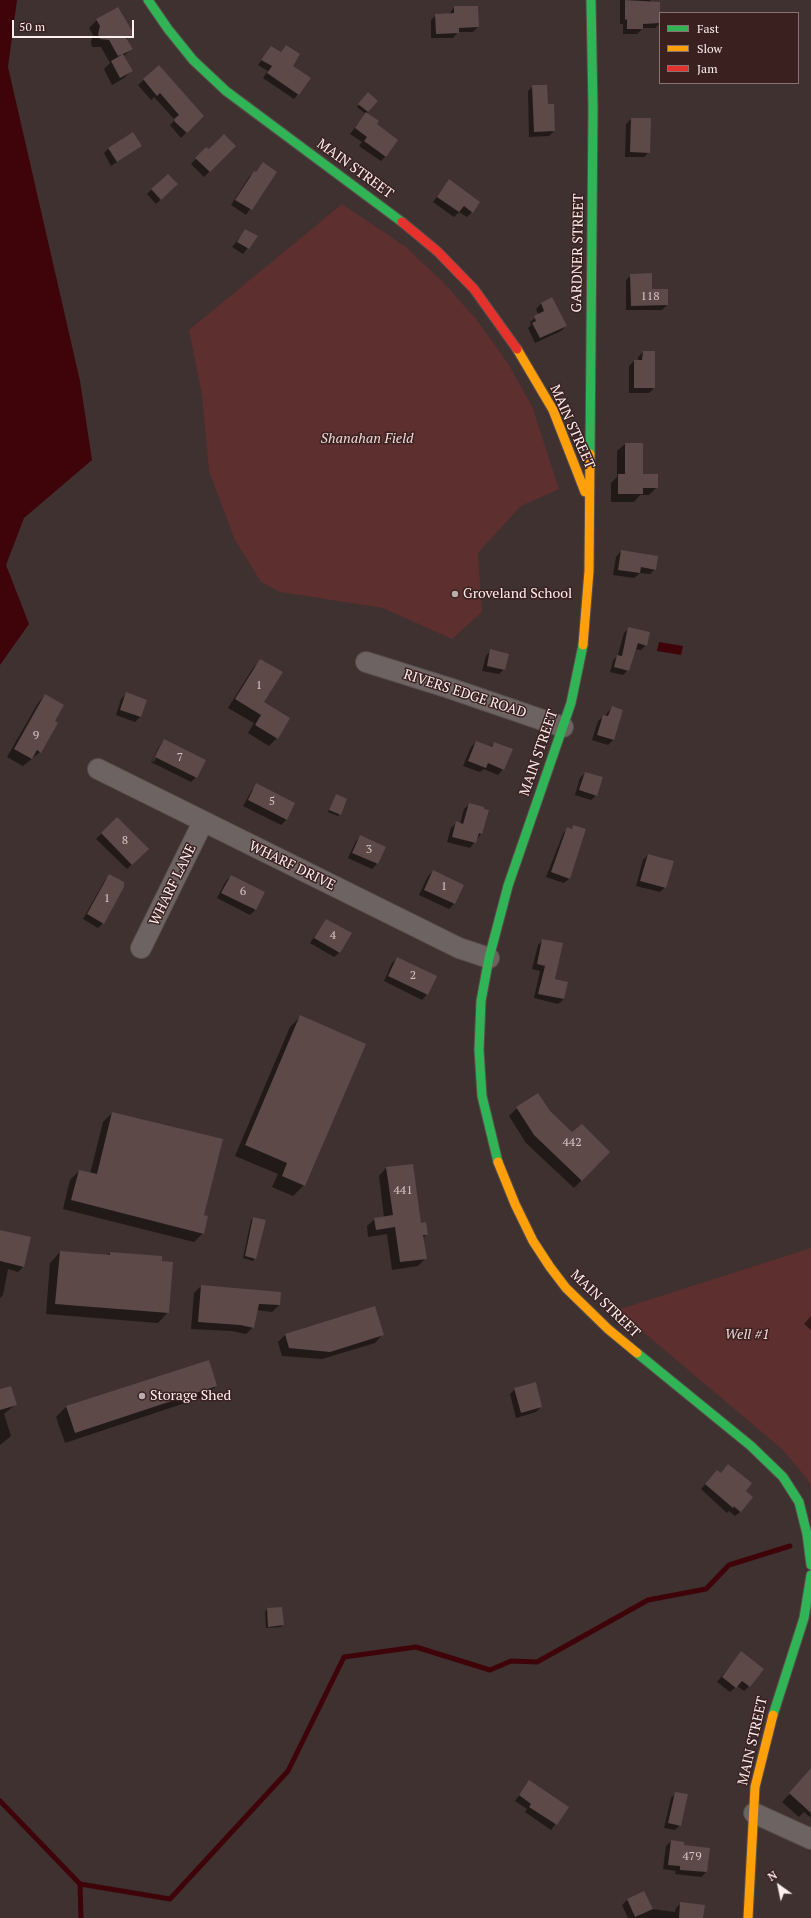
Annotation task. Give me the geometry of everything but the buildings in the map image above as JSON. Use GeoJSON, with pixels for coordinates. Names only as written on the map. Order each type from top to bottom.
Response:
{"type":"FeatureCollection","features":[{"type":"Feature","properties":{"kind":"main road","name":"MAIN STREET"},"geometry":{"type":"LineString","coordinates":[[148,0],[168,29],[194,60],[226,91],[407,225],[437,251],[474,289],[521,355],[553,410],[590,506],[589,571],[584,629],[580,665],[563,727],[508,886],[489,958],[481,1001],[479,1050],[482,1096],[499,1166],[533,1241],[566,1288],[584,1307],[650,1365],[751,1446],[783,1477],[791,1487],[799,1502],[807,1534],[811,1565]]}},
{"type":"Feature","properties":{"kind":"main road","name":"GARDNER STREET"},"geometry":{"type":"LineString","coordinates":[[590,506],[593,117],[591,0]]}},
{"type":"Feature","properties":{"kind":"main road","name":"MAIN STREET"},"geometry":{"type":"LineString","coordinates":[[748,1918],[755,1787],[779,1694],[792,1660],[804,1618],[811,1575]]}},
{"type":"Feature","properties":{"kind":"street","name":"RIVERS EDGE ROAD"},"geometry":{"type":"LineString","coordinates":[[366,662],[449,688],[563,727]]}},
{"type":"Feature","properties":{"kind":"street","name":"WHARF DRIVE"},"geometry":{"type":"LineString","coordinates":[[98,769],[459,948],[489,958]]}},
{"type":"Feature","properties":{"kind":"street","name":"WHARF LANE"},"geometry":{"type":"LineString","coordinates":[[141,948],[203,822]]}},
{"type":"Feature","properties":{"kind":"street"},"geometry":{"type":"LineString","coordinates":[[754,1813],[811,1839]]}},
{"type":"Feature","properties":{"kind":"green space","name":"Shanahan Field"},"geometry":{"type":"Polygon","coordinates":[[[342,204],[406,247],[443,282],[477,320],[507,362],[532,406],[559,489],[521,506],[478,553],[482,612],[452,639],[383,608],[280,592],[261,582],[235,540],[209,471],[202,395],[189,330],[342,204]]]}},
{"type":"Feature","properties":{"kind":"green space","name":"Well #1"},"geometry":{"type":"Polygon","coordinates":[[[811,1248],[811,1487],[808,1480],[783,1450],[617,1310],[811,1248]]]}},
{"type":"Feature","properties":{"kind":"shaded area"},"geometry":{"type":"Polygon","coordinates":[[[0,0],[17,0],[8,67],[80,381],[92,460],[24,518],[6,565],[29,624],[0,665],[0,0]]]}},
{"type":"Feature","properties":{"kind":"shaded area"},"geometry":{"type":"Polygon","coordinates":[[[659,642],[683,646],[681,655],[657,651],[659,642]]]}},
{"type":"Feature","properties":{"kind":"waterway"},"geometry":{"type":"LineString","coordinates":[[80,1884],[170,1899],[288,1771],[344,1657],[416,1647],[490,1670],[511,1661],[537,1662],[648,1600],[706,1589],[729,1565],[790,1546]]}},
{"type":"Feature","properties":{"kind":"waterway"},"geometry":{"type":"LineString","coordinates":[[0,1801],[80,1884],[81,1918]]}},
{"type":"Feature","properties":{"kind":"traffic: fast"},"geometry":{"type":"LineString","coordinates":[[148,0],[168,29],[193,60],[226,91],[402,222]]}},
{"type":"Feature","properties":{"kind":"traffic: fast"},"geometry":{"type":"LineString","coordinates":[[590,454],[593,109],[591,0]]}},
{"type":"Feature","properties":{"kind":"traffic: fast"},"geometry":{"type":"LineString","coordinates":[[498,1162],[482,1096],[479,1050],[481,1001],[489,958],[508,886],[571,703],[583,645]]}},
{"type":"Feature","properties":{"kind":"traffic: fast"},"geometry":{"type":"LineString","coordinates":[[637,1353],[751,1446],[783,1477],[799,1502],[807,1534],[811,1565]]}},
{"type":"Feature","properties":{"kind":"traffic: fast"},"geometry":{"type":"LineString","coordinates":[[773,1715],[804,1618],[811,1575]]}},
{"type":"Feature","properties":{"kind":"traffic: slow"},"geometry":{"type":"LineString","coordinates":[[517,349],[553,410],[585,492]]}},
{"type":"Feature","properties":{"kind":"traffic: slow"},"geometry":{"type":"LineString","coordinates":[[583,645],[589,571],[590,454]]}},
{"type":"Feature","properties":{"kind":"traffic: slow"},"geometry":{"type":"LineString","coordinates":[[498,1162],[515,1204],[533,1241],[550,1267],[566,1288],[608,1329],[637,1353]]}},
{"type":"Feature","properties":{"kind":"traffic: slow"},"geometry":{"type":"LineString","coordinates":[[748,1918],[755,1787],[773,1715]]}},
{"type":"Feature","properties":{"kind":"traffic: jam"},"geometry":{"type":"LineString","coordinates":[[402,222],[437,251],[474,289],[517,349]]}},
{"type":"Feature","properties":{"kind":"place","name":"Groveland School"},"geometry":{"type":"Point","coordinates":[455,594]}},
{"type":"Feature","properties":{"kind":"place","name":"Storage Shed"},"geometry":{"type":"Point","coordinates":[142,1396]}}]}
